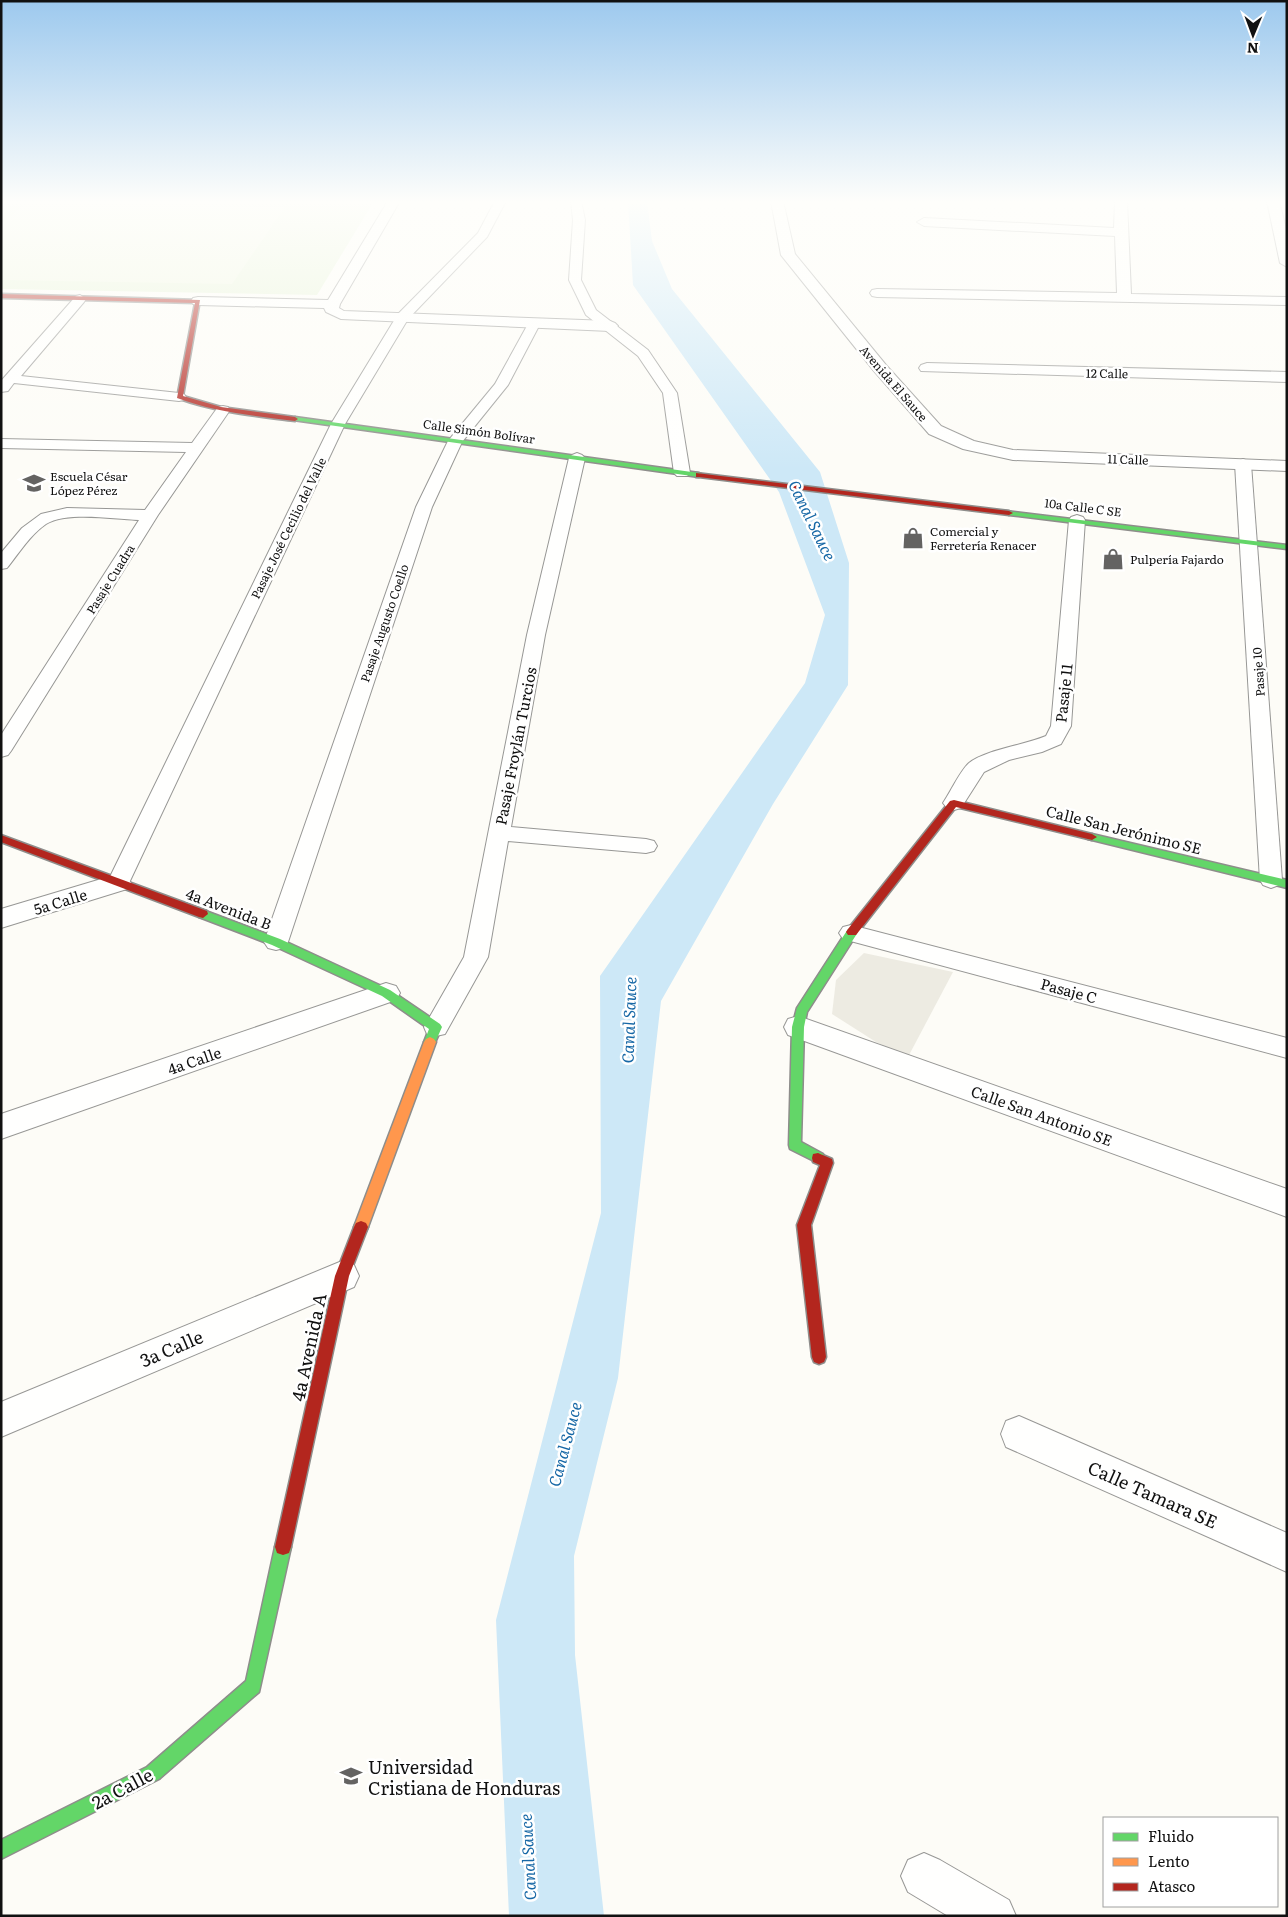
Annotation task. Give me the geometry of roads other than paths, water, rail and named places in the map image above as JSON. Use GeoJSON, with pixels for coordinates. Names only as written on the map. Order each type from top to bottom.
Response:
{"type":"FeatureCollection","features":[{"type":"Feature","properties":{"kind":"street"},"geometry":{"type":"LineString","coordinates":[[341,290],[331,309],[340,315],[610,326]]}},
{"type":"Feature","properties":{"kind":"street","name":"Avenida El Sauce"},"geometry":{"type":"LineString","coordinates":[[817,290],[880,368],[935,430],[970,445]]}},
{"type":"Feature","properties":{"kind":"street"},"geometry":{"type":"LineString","coordinates":[[1124,290],[1124,298]]}},
{"type":"Feature","properties":{"kind":"street"},"geometry":{"type":"LineString","coordinates":[[877,293],[1287,301]]}},
{"type":"Feature","properties":{"kind":"street"},"geometry":{"type":"LineString","coordinates":[[1,296],[333,304]]}},
{"type":"Feature","properties":{"kind":"street"},"geometry":{"type":"LineString","coordinates":[[179,397],[198,301]]}},
{"type":"Feature","properties":{"kind":"street","name":"12 Calle"},"geometry":{"type":"LineString","coordinates":[[927,368],[1287,377]]}},
{"type":"Feature","properties":{"kind":"street","name":"Calle Simón Bolívar"},"geometry":{"type":"LineString","coordinates":[[179,397],[198,405],[223,410],[338,424],[682,473],[875,496]]}},
{"type":"Feature","properties":{"kind":"street","name":"11 Calle"},"geometry":{"type":"LineString","coordinates":[[970,445],[1013,454],[1287,466]]}},
{"type":"Feature","properties":{"kind":"street","name":"10a Calle C SE"},"geometry":{"type":"LineString","coordinates":[[875,496],[1287,547]]}},
{"type":"Feature","properties":{"kind":"street"},"geometry":{"type":"LineString","coordinates":[[819,1357],[804,1225],[826,1163],[795,1145],[798,1027],[802,1012],[850,933],[954,803]]}},
{"type":"Feature","properties":{"kind":"street","name":"Calle San Jerónimo SE"},"geometry":{"type":"LineString","coordinates":[[954,803],[1279,882]]}},
{"type":"Feature","properties":{"kind":"street","name":"4a Avenida B"},"geometry":{"type":"LineString","coordinates":[[1,838],[276,942],[386,994],[436,1027]]}},
{"type":"Feature","properties":{"kind":"street","name":"5a Calle"},"geometry":{"type":"LineString","coordinates":[[1,919],[118,882]]}},
{"type":"Feature","properties":{"kind":"street","name":"4a Calle"},"geometry":{"type":"LineString","coordinates":[[1,1127],[386,994]]}},
{"type":"Feature","properties":{"kind":"street","name":"4a Avenida A"},"geometry":{"type":"LineString","coordinates":[[253,1686],[342,1276],[436,1027]]}},
{"type":"Feature","properties":{"kind":"street","name":"Calle San Antonio SE"},"geometry":{"type":"LineString","coordinates":[[798,1027],[1287,1203]]}},
{"type":"Feature","properties":{"kind":"street","name":"3a Calle"},"geometry":{"type":"LineString","coordinates":[[1,1420],[342,1276]]}},
{"type":"Feature","properties":{"kind":"street","name":"Calle Tamara SE"},"geometry":{"type":"LineString","coordinates":[[1019,1434],[1287,1553]]}},
{"type":"Feature","properties":{"kind":"street","name":"2a Calle"},"geometry":{"type":"LineString","coordinates":[[1,1850],[153,1773],[253,1686]]}},
{"type":"Feature","properties":{"kind":"street"},"geometry":{"type":"LineString","coordinates":[[924,1876],[992,1916]]}},
{"type":"Feature","properties":{"kind":"lane","name":"Pasaje José Cecilio del Valle"},"geometry":{"type":"LineString","coordinates":[[118,882],[338,424],[403,317],[429,290]]}},
{"type":"Feature","properties":{"kind":"lane"},"geometry":{"type":"LineString","coordinates":[[580,290],[591,312],[643,353],[670,393],[682,473]]}},
{"type":"Feature","properties":{"kind":"lane"},"geometry":{"type":"LineString","coordinates":[[1,391],[80,299]]}},
{"type":"Feature","properties":{"kind":"lane","name":"Pasaje Augusto Coello"},"geometry":{"type":"LineString","coordinates":[[276,942],[424,507],[456,441],[501,385],[534,324]]}},
{"type":"Feature","properties":{"kind":"lane"},"geometry":{"type":"LineString","coordinates":[[12,379],[179,397]]}},
{"type":"Feature","properties":{"kind":"lane","name":"Pasaje Cuadra"},"geometry":{"type":"LineString","coordinates":[[1,751],[150,515],[223,410]]}},
{"type":"Feature","properties":{"kind":"lane"},"geometry":{"type":"LineString","coordinates":[[1,443],[197,448]]}},
{"type":"Feature","properties":{"kind":"lane","name":"Pasaje Froylán Turcios"},"geometry":{"type":"LineString","coordinates":[[436,1027],[476,957],[536,635],[578,458]]}},
{"type":"Feature","properties":{"kind":"lane","name":"Pasaje 10"},"geometry":{"type":"LineString","coordinates":[[1243,464],[1279,882]]}},
{"type":"Feature","properties":{"kind":"lane"},"geometry":{"type":"LineString","coordinates":[[1,564],[30,529],[47,517],[66,514],[150,515]]}},
{"type":"Feature","properties":{"kind":"lane","name":"Pasaje 11"},"geometry":{"type":"LineString","coordinates":[[954,803],[976,768],[1004,755],[1035,748],[1054,740],[1061,726],[1077,520]]}},
{"type":"Feature","properties":{"kind":"lane"},"geometry":{"type":"LineString","coordinates":[[498,834],[646,846]]}},
{"type":"Feature","properties":{"kind":"lane","name":"Pasaje C"},"geometry":{"type":"LineString","coordinates":[[850,933],[1287,1048]]}},
{"type":"Feature","properties":{"kind":"water","name":"Canal Sauce"},"geometry":{"type":"Polygon","coordinates":[[[637,290],[673,290],[820,472],[849,563],[848,685],[773,804],[661,1001],[618,1378],[574,1556],[575,1655],[604,1916],[509,1916],[496,1620],[601,1213],[600,976],[805,683],[825,615],[779,492],[637,290]]]}},
{"type":"Feature","properties":{"kind":"place","name":"Escuela César López Pérez"},"geometry":{"type":"Point","coordinates":[34,483]}},
{"type":"Feature","properties":{"kind":"place","name":"Comercial y Ferretería Renacer"},"geometry":{"type":"Point","coordinates":[913,538]}},
{"type":"Feature","properties":{"kind":"place","name":"Pulpería Fajardo"},"geometry":{"type":"Point","coordinates":[1113,559]}},
{"type":"Feature","properties":{"kind":"place","name":"Universidad Cristiana de Honduras"},"geometry":{"type":"Point","coordinates":[351,1776]}}]}
